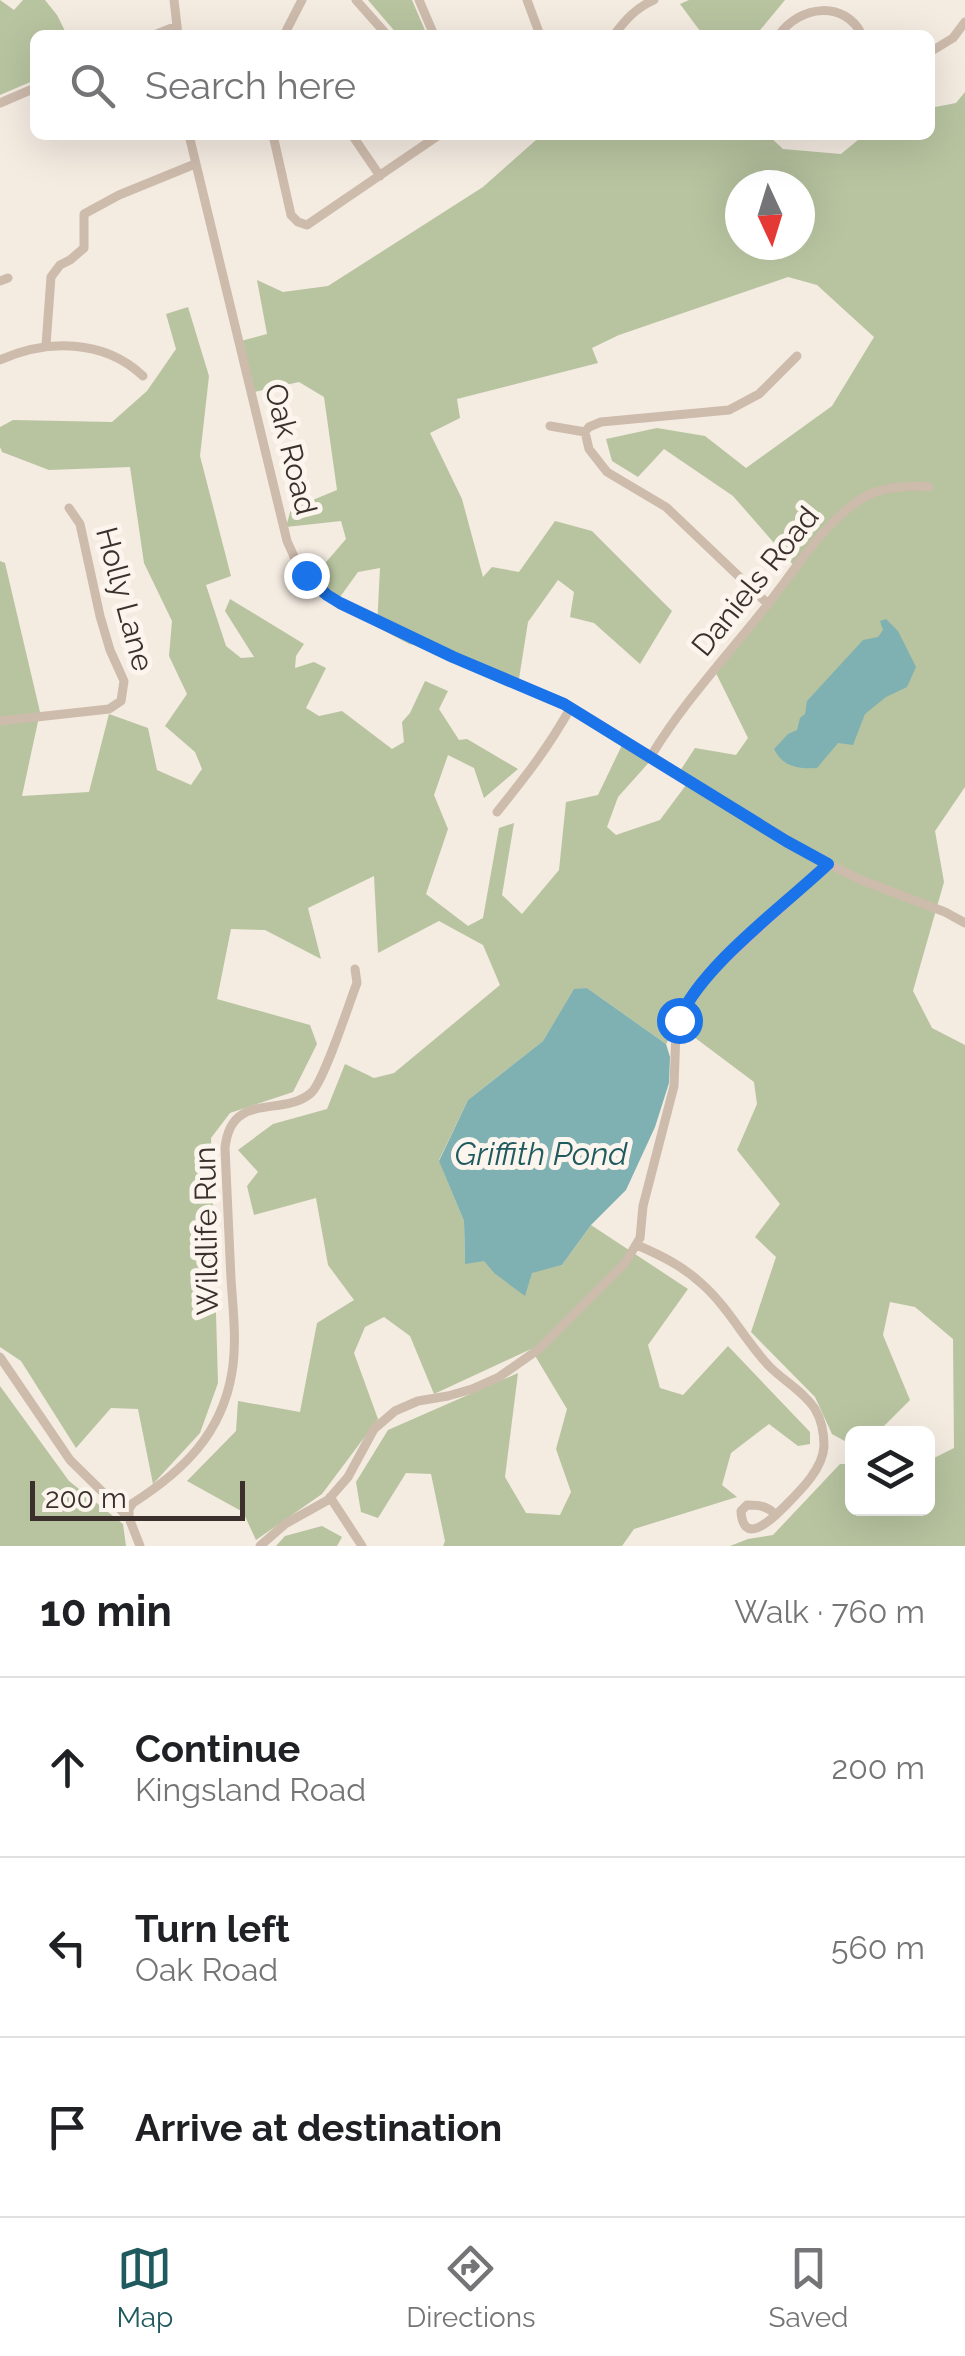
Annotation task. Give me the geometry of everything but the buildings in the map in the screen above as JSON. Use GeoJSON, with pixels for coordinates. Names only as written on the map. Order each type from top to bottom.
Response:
{"type":"FeatureCollection","features":[{"type":"Feature","properties":{"kind":"street"},"geometry":{"type":"LineString","coordinates":[[174,0],[178,30]]}},
{"type":"Feature","properties":{"kind":"street"},"geometry":{"type":"LineString","coordinates":[[287,30],[302,0]]}},
{"type":"Feature","properties":{"kind":"street"},"geometry":{"type":"LineString","coordinates":[[356,0],[383,30]]}},
{"type":"Feature","properties":{"kind":"street"},"geometry":{"type":"LineString","coordinates":[[419,0],[432,30]]}},
{"type":"Feature","properties":{"kind":"street"},"geometry":{"type":"LineString","coordinates":[[527,0],[538,30]]}},
{"type":"Feature","properties":{"kind":"street"},"geometry":{"type":"LineString","coordinates":[[618,30],[638,3],[654,0]]}},
{"type":"Feature","properties":{"kind":"street"},"geometry":{"type":"LineString","coordinates":[[783,30],[800,14],[814,9],[847,15],[860,30]]}},
{"type":"Feature","properties":{"kind":"street"},"geometry":{"type":"LineString","coordinates":[[935,49],[953,38],[965,22]]}},
{"type":"Feature","properties":{"kind":"street"},"geometry":{"type":"LineString","coordinates":[[0,103],[30,90]]}},
{"type":"Feature","properties":{"kind":"street","name":"Oak Road"},"geometry":{"type":"LineString","coordinates":[[190,140],[287,541],[306,575],[340,603],[571,707],[828,864],[965,922]]}},
{"type":"Feature","properties":{"kind":"street"},"geometry":{"type":"LineString","coordinates":[[274,140],[291,216],[307,224],[432,140]]}},
{"type":"Feature","properties":{"kind":"street"},"geometry":{"type":"LineString","coordinates":[[355,140],[380,176]]}},
{"type":"Feature","properties":{"kind":"street"},"geometry":{"type":"LineString","coordinates":[[46,346],[49,281],[56,269],[84,248],[84,214],[195,164]]}},
{"type":"Feature","properties":{"kind":"street"},"geometry":{"type":"LineString","coordinates":[[0,360],[46,346],[78,346],[112,354],[129,362],[143,376]]}},
{"type":"Feature","properties":{"kind":"street"},"geometry":{"type":"LineString","coordinates":[[585,432],[600,422],[728,410],[759,394],[797,356]]}},
{"type":"Feature","properties":{"kind":"street"},"geometry":{"type":"LineString","coordinates":[[550,426],[585,432]]}},
{"type":"Feature","properties":{"kind":"street"},"geometry":{"type":"LineString","coordinates":[[585,432],[589,449],[607,472],[666,506],[768,604]]}},
{"type":"Feature","properties":{"kind":"street","name":"Daniels Road"},"geometry":{"type":"LineString","coordinates":[[651,756],[721,660],[832,523],[872,494],[929,487]]}},
{"type":"Feature","properties":{"kind":"street","name":"Holly Lane"},"geometry":{"type":"LineString","coordinates":[[0,721],[104,710],[118,704],[123,696],[124,682],[105,633],[80,524],[68,508]]}},
{"type":"Feature","properties":{"kind":"street"},"geometry":{"type":"LineString","coordinates":[[497,812],[525,780],[571,707]]}},
{"type":"Feature","properties":{"kind":"street"},"geometry":{"type":"LineString","coordinates":[[260,1546],[285,1524],[330,1498],[348,1476],[374,1429],[395,1411],[418,1401],[486,1384],[520,1364],[625,1263],[640,1238],[642,1206],[671,1101],[675,1040],[682,1011],[719,964],[828,864]]}},
{"type":"Feature","properties":{"kind":"street","name":"Wildlife Run"},"geometry":{"type":"LineString","coordinates":[[129,1518],[129,1508],[182,1468],[212,1430],[229,1386],[233,1316],[225,1148],[228,1134],[246,1111],[299,1099],[315,1088],[357,983],[355,969]]}},
{"type":"Feature","properties":{"kind":"street"},"geometry":{"type":"LineString","coordinates":[[636,1244],[701,1282],[771,1368],[816,1410],[824,1444],[822,1458],[776,1515]]}},
{"type":"Feature","properties":{"kind":"street"},"geometry":{"type":"LineString","coordinates":[[0,1357],[70,1460],[129,1518],[140,1546]]}},
{"type":"Feature","properties":{"kind":"street"},"geometry":{"type":"LineString","coordinates":[[330,1498],[362,1546]]}},
{"type":"Feature","properties":{"kind":"green space"},"geometry":{"type":"Polygon","coordinates":[[[0,0],[14,10],[23,0],[45,0],[64,30],[30,30],[30,82],[0,95],[0,0]]]}},
{"type":"Feature","properties":{"kind":"green space"},"geometry":{"type":"Polygon","coordinates":[[[368,0],[412,0],[425,30],[394,30],[368,0]]]}},
{"type":"Feature","properties":{"kind":"green space"},"geometry":{"type":"Polygon","coordinates":[[[689,0],[785,0],[760,30],[699,30],[680,4],[689,0]]]}},
{"type":"Feature","properties":{"kind":"green space"},"geometry":{"type":"Polygon","coordinates":[[[965,92],[965,787],[935,831],[944,882],[913,991],[932,1028],[965,1045],[965,1546],[730,1546],[773,1535],[840,1464],[845,1464],[845,1516],[935,1516],[935,1458],[954,1448],[953,1339],[915,1307],[890,1302],[883,1335],[910,1400],[884,1426],[845,1426],[845,1441],[832,1434],[815,1397],[751,1332],[776,1257],[755,1237],[780,1204],[737,1150],[757,1104],[754,1082],[678,1025],[666,1044],[587,988],[574,990],[543,1041],[468,1100],[439,1160],[464,1221],[465,1263],[484,1260],[494,1273],[532,1272],[562,1265],[591,1225],[688,1289],[648,1345],[660,1388],[683,1395],[728,1346],[810,1432],[810,1444],[798,1446],[769,1424],[731,1453],[722,1485],[737,1497],[634,1529],[622,1546],[443,1546],[431,1474],[406,1473],[378,1518],[361,1512],[356,1482],[388,1430],[518,1373],[505,1477],[526,1513],[560,1515],[571,1492],[556,1449],[567,1409],[531,1349],[434,1394],[410,1336],[384,1317],[365,1327],[354,1353],[378,1419],[322,1494],[256,1540],[243,1512],[187,1481],[236,1431],[238,1401],[300,1412],[317,1323],[354,1300],[328,1265],[316,1198],[254,1215],[247,1186],[258,1172],[238,1150],[273,1124],[327,1109],[345,1064],[374,1078],[394,1073],[500,985],[483,945],[439,921],[378,953],[374,876],[308,908],[321,959],[265,930],[231,929],[217,999],[310,1025],[317,1044],[293,1092],[230,1113],[211,1138],[218,1383],[200,1433],[153,1484],[138,1409],[111,1408],[76,1448],[21,1361],[0,1347],[0,561],[5,563],[40,712],[22,796],[89,792],[109,714],[148,728],[157,770],[191,785],[202,769],[195,752],[165,726],[187,694],[169,656],[172,621],[144,563],[130,467],[49,470],[2,452],[0,427],[13,420],[112,422],[147,391],[176,349],[166,314],[188,307],[209,376],[200,456],[231,576],[206,585],[226,646],[241,658],[254,657],[225,611],[230,599],[304,644],[296,656],[295,668],[314,662],[326,668],[306,708],[319,716],[342,711],[392,749],[404,742],[402,722],[425,681],[448,691],[439,709],[459,740],[467,739],[518,769],[484,798],[474,768],[448,755],[434,795],[448,829],[426,894],[468,926],[483,918],[499,828],[514,823],[502,895],[522,914],[559,870],[566,802],[598,795],[624,741],[652,759],[618,797],[607,827],[616,835],[660,820],[689,781],[678,774],[695,748],[736,755],[748,738],[715,671],[796,568],[733,496],[664,449],[638,477],[612,461],[606,439],[657,428],[705,436],[746,468],[832,406],[874,337],[817,285],[788,277],[619,335],[592,348],[598,363],[457,399],[460,418],[430,433],[462,499],[483,577],[492,567],[519,572],[555,521],[592,531],[672,611],[640,664],[594,623],[570,617],[574,592],[558,580],[528,622],[518,685],[446,652],[409,644],[377,627],[380,568],[358,572],[335,604],[319,597],[321,568],[346,539],[341,521],[286,527],[291,509],[337,490],[324,397],[299,382],[249,393],[237,342],[267,334],[257,280],[283,292],[328,286],[483,187],[536,140],[773,140],[783,149],[841,154],[858,140],[935,140],[935,107],[956,103],[965,92]]]}},
{"type":"Feature","properties":{"kind":"green space"},"geometry":{"type":"Polygon","coordinates":[[[0,1386],[69,1481],[123,1524],[126,1546],[0,1546],[0,1386]]]}},
{"type":"Feature","properties":{"kind":"green space"},"geometry":{"type":"Polygon","coordinates":[[[322,1526],[342,1537],[337,1546],[276,1546],[285,1536],[322,1526]]]}},
{"type":"Feature","properties":{"kind":"water"},"geometry":{"type":"Polygon","coordinates":[[[886,619],[898,631],[916,667],[907,687],[865,714],[853,745],[838,743],[817,768],[787,763],[774,749],[797,730],[807,701],[863,640],[878,637],[883,630],[880,621],[886,619]]]}},
{"type":"Feature","properties":{"kind":"water","name":"Griffith Pond"},"geometry":{"type":"Polygon","coordinates":[[[587,988],[666,1044],[669,1083],[655,1127],[626,1190],[591,1225],[562,1265],[532,1273],[525,1296],[484,1261],[465,1264],[464,1221],[439,1161],[468,1100],[543,1041],[574,989],[587,988]]]}},
{"type":"Feature","properties":{"kind":"route"},"geometry":{"type":"LineString","coordinates":[[306,575],[340,603],[453,657],[548,695],[828,864],[710,974],[690,998],[679,1020]]}}]}
